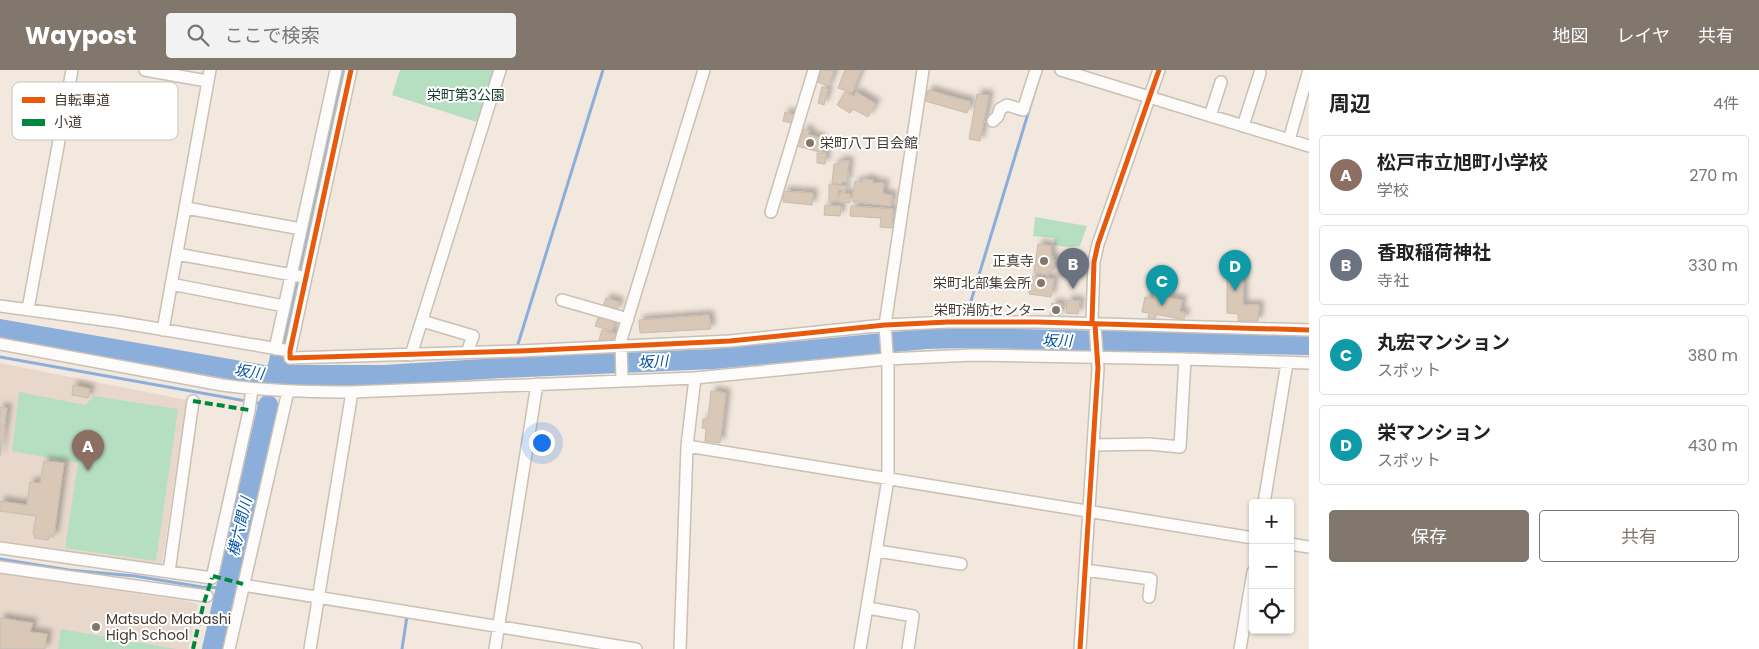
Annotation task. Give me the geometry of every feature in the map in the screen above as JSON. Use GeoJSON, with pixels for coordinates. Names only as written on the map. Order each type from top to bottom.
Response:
{"type":"FeatureCollection","features":[{"type":"Feature","properties":{"kind":"street"},"geometry":{"type":"LineString","coordinates":[[145,70],[208,76],[163,330]]}},
{"type":"Feature","properties":{"kind":"street"},"geometry":{"type":"LineString","coordinates":[[336,70],[284,306],[284,350],[290,358],[621,349],[986,321],[1094,327],[1309,330]]}},
{"type":"Feature","properties":{"kind":"street"},"geometry":{"type":"LineString","coordinates":[[284,350],[306,278],[351,70]]}},
{"type":"Feature","properties":{"kind":"street"},"geometry":{"type":"LineString","coordinates":[[411,355],[500,70]]}},
{"type":"Feature","properties":{"kind":"street"},"geometry":{"type":"LineString","coordinates":[[622,379],[621,349],[628,319],[704,70]]}},
{"type":"Feature","properties":{"kind":"street"},"geometry":{"type":"LineString","coordinates":[[772,212],[814,70]]}},
{"type":"Feature","properties":{"kind":"street"},"geometry":{"type":"LineString","coordinates":[[860,649],[888,480],[885,328],[923,70]]}},
{"type":"Feature","properties":{"kind":"street"},"geometry":{"type":"LineString","coordinates":[[993,121],[998,116],[1000,109],[1007,105],[1023,110],[1036,70]]}},
{"type":"Feature","properties":{"kind":"street"},"geometry":{"type":"LineString","coordinates":[[1062,70],[1309,146]]}},
{"type":"Feature","properties":{"kind":"street"},"geometry":{"type":"LineString","coordinates":[[1080,649],[1094,445],[1097,357],[1092,322],[1095,256],[1108,213],[1151,97],[1159,70]]}},
{"type":"Feature","properties":{"kind":"street"},"geometry":{"type":"LineString","coordinates":[[1289,140],[1308,70]]}},
{"type":"Feature","properties":{"kind":"street"},"geometry":{"type":"LineString","coordinates":[[1243,126],[1260,73]]}},
{"type":"Feature","properties":{"kind":"street"},"geometry":{"type":"LineString","coordinates":[[1210,116],[1221,82]]}},
{"type":"Feature","properties":{"kind":"street"},"geometry":{"type":"LineString","coordinates":[[28,309],[59,140]]}},
{"type":"Feature","properties":{"kind":"street"},"geometry":{"type":"LineString","coordinates":[[186,208],[301,229]]}},
{"type":"Feature","properties":{"kind":"street"},"geometry":{"type":"LineString","coordinates":[[177,254],[306,278]]}},
{"type":"Feature","properties":{"kind":"street"},"geometry":{"type":"LineString","coordinates":[[171,284],[284,306]]}},
{"type":"Feature","properties":{"kind":"street"},"geometry":{"type":"LineString","coordinates":[[562,300],[628,319]]}},
{"type":"Feature","properties":{"kind":"street"},"geometry":{"type":"LineString","coordinates":[[0,306],[284,350]]}},
{"type":"Feature","properties":{"kind":"street"},"geometry":{"type":"LineString","coordinates":[[422,321],[473,336],[469,348]]}},
{"type":"Feature","properties":{"kind":"street"},"geometry":{"type":"LineString","coordinates":[[0,344],[257,389],[352,392],[622,379],[695,378],[887,358],[973,355],[1309,363]]}},
{"type":"Feature","properties":{"kind":"street"},"geometry":{"type":"LineString","coordinates":[[1094,445],[1150,444],[1180,447],[1185,359]]}},
{"type":"Feature","properties":{"kind":"street"},"geometry":{"type":"LineString","coordinates":[[1265,499],[1287,363]]}},
{"type":"Feature","properties":{"kind":"street"},"geometry":{"type":"LineString","coordinates":[[680,649],[688,446],[695,378]]}},
{"type":"Feature","properties":{"kind":"street"},"geometry":{"type":"LineString","coordinates":[[495,649],[537,384]]}},
{"type":"Feature","properties":{"kind":"street"},"geometry":{"type":"LineString","coordinates":[[0,548],[212,578],[249,406],[257,389]]}},
{"type":"Feature","properties":{"kind":"street"},"geometry":{"type":"LineString","coordinates":[[229,649],[285,391]]}},
{"type":"Feature","properties":{"kind":"street"},"geometry":{"type":"LineString","coordinates":[[310,649],[352,392]]}},
{"type":"Feature","properties":{"kind":"street"},"geometry":{"type":"LineString","coordinates":[[169,572],[193,400]]}},
{"type":"Feature","properties":{"kind":"street"},"geometry":{"type":"LineString","coordinates":[[688,446],[1249,537]]}},
{"type":"Feature","properties":{"kind":"street"},"geometry":{"type":"LineString","coordinates":[[1294,545],[1309,547]]}},
{"type":"Feature","properties":{"kind":"street"},"geometry":{"type":"LineString","coordinates":[[877,551],[961,564]]}},
{"type":"Feature","properties":{"kind":"street"},"geometry":{"type":"LineString","coordinates":[[92,580],[95,562]]}},
{"type":"Feature","properties":{"kind":"street"},"geometry":{"type":"LineString","coordinates":[[0,566],[207,596]]}},
{"type":"Feature","properties":{"kind":"street"},"geometry":{"type":"LineString","coordinates":[[1085,570],[1151,579],[1149,596]]}},
{"type":"Feature","properties":{"kind":"street"},"geometry":{"type":"LineString","coordinates":[[243,585],[636,649]]}},
{"type":"Feature","properties":{"kind":"street"},"geometry":{"type":"LineString","coordinates":[[1240,649],[1250,589]]}},
{"type":"Feature","properties":{"kind":"street"},"geometry":{"type":"LineString","coordinates":[[868,608],[913,616],[908,649]]}},
{"type":"Feature","properties":{"kind":"shaded area"},"geometry":{"type":"Polygon","coordinates":[[[0,363],[187,400],[160,568],[0,543],[0,363]]]}},
{"type":"Feature","properties":{"kind":"shaded area","name":"Matsudo Mabashi High School"},"geometry":{"type":"Polygon","coordinates":[[[0,573],[193,602],[198,605],[188,649],[0,649],[0,573]]]}},
{"type":"Feature","properties":{"kind":"green space","name":"栄町第3公園"},"geometry":{"type":"Polygon","coordinates":[[[400,70],[495,70],[483,124],[392,95],[400,70]]]}},
{"type":"Feature","properties":{"kind":"green space"},"geometry":{"type":"Polygon","coordinates":[[[1035,217],[1087,226],[1080,246],[1066,247],[1054,245],[1054,238],[1033,236],[1035,217]]]}},
{"type":"Feature","properties":{"kind":"green space"},"geometry":{"type":"Polygon","coordinates":[[[19,392],[85,405],[94,396],[178,409],[156,561],[65,548],[78,463],[12,451],[19,392]]]}},
{"type":"Feature","properties":{"kind":"green space"},"geometry":{"type":"Polygon","coordinates":[[[61,629],[177,649],[58,649],[61,629]]]}},
{"type":"Feature","properties":{"kind":"building"},"geometry":{"type":"Polygon","coordinates":[[[821,70],[834,71],[829,86],[817,82],[821,70]]]}},
{"type":"Feature","properties":{"kind":"building"},"geometry":{"type":"Polygon","coordinates":[[[845,70],[861,70],[852,93],[838,88],[845,70]]]}},
{"type":"Feature","properties":{"kind":"building"},"geometry":{"type":"Polygon","coordinates":[[[822,87],[828,89],[824,105],[818,103],[822,87]]]}},
{"type":"Feature","properties":{"kind":"building"},"geometry":{"type":"Polygon","coordinates":[[[928,90],[971,102],[967,113],[925,101],[928,90]]]}},
{"type":"Feature","properties":{"kind":"building"},"geometry":{"type":"Polygon","coordinates":[[[845,92],[854,96],[856,92],[876,104],[868,117],[853,109],[850,113],[837,105],[845,92]]]}},
{"type":"Feature","properties":{"kind":"building"},"geometry":{"type":"Polygon","coordinates":[[[977,94],[989,95],[980,141],[969,139],[977,94]]]}},
{"type":"Feature","properties":{"kind":"building"},"geometry":{"type":"Polygon","coordinates":[[[785,112],[794,115],[791,123],[783,121],[785,112]]]}},
{"type":"Feature","properties":{"kind":"building"},"geometry":{"type":"Polygon","coordinates":[[[804,129],[810,131],[808,134],[823,141],[820,152],[797,146],[804,129]]]}},
{"type":"Feature","properties":{"kind":"building"},"geometry":{"type":"Polygon","coordinates":[[[817,153],[826,153],[825,164],[817,163],[817,153]]]}},
{"type":"Feature","properties":{"kind":"building"},"geometry":{"type":"Polygon","coordinates":[[[839,161],[849,161],[847,182],[842,182],[841,185],[832,183],[834,164],[839,164],[839,161]]]}},
{"type":"Feature","properties":{"kind":"building"},"geometry":{"type":"Polygon","coordinates":[[[863,179],[873,180],[873,183],[884,183],[883,194],[892,195],[891,206],[852,201],[855,181],[863,182],[863,179]]]}},
{"type":"Feature","properties":{"kind":"building"},"geometry":{"type":"Polygon","coordinates":[[[829,184],[846,186],[845,191],[838,190],[837,201],[829,201],[829,184]]]}},
{"type":"Feature","properties":{"kind":"building"},"geometry":{"type":"Polygon","coordinates":[[[784,191],[813,193],[812,205],[783,202],[784,191]]]}},
{"type":"Feature","properties":{"kind":"building"},"geometry":{"type":"Polygon","coordinates":[[[840,193],[850,194],[850,203],[839,202],[840,193]]]}},
{"type":"Feature","properties":{"kind":"building"},"geometry":{"type":"Polygon","coordinates":[[[825,205],[841,206],[840,216],[824,215],[825,205]]]}},
{"type":"Feature","properties":{"kind":"building"},"geometry":{"type":"Polygon","coordinates":[[[851,206],[893,209],[892,228],[880,227],[881,218],[850,216],[851,206]]]}},
{"type":"Feature","properties":{"kind":"building"},"geometry":{"type":"Polygon","coordinates":[[[1038,244],[1051,246],[1052,260],[1055,260],[1053,269],[1051,269],[1051,272],[1048,272],[1048,275],[1034,272],[1038,244]]]}},
{"type":"Feature","properties":{"kind":"building"},"geometry":{"type":"Polygon","coordinates":[[[1031,276],[1054,279],[1051,297],[1029,294],[1031,276]]]}},
{"type":"Feature","properties":{"kind":"building"},"geometry":{"type":"Polygon","coordinates":[[[1227,277],[1243,277],[1243,305],[1259,305],[1258,321],[1238,321],[1238,314],[1227,313],[1227,277]]]}},
{"type":"Feature","properties":{"kind":"building"},"geometry":{"type":"Polygon","coordinates":[[[1154,295],[1182,300],[1180,311],[1185,313],[1184,320],[1156,314],[1155,319],[1148,318],[1149,313],[1142,312],[1145,297],[1154,299],[1154,295]]]}},
{"type":"Feature","properties":{"kind":"building"},"geometry":{"type":"Polygon","coordinates":[[[606,298],[619,302],[617,311],[603,307],[606,298]]]}},
{"type":"Feature","properties":{"kind":"building"},"geometry":{"type":"Polygon","coordinates":[[[1067,300],[1080,301],[1078,314],[1066,313],[1067,300]]]}},
{"type":"Feature","properties":{"kind":"building"},"geometry":{"type":"Polygon","coordinates":[[[1052,303],[1062,304],[1060,316],[1050,315],[1052,303]]]}},
{"type":"Feature","properties":{"kind":"building"},"geometry":{"type":"Polygon","coordinates":[[[709,315],[711,329],[640,333],[639,320],[709,315]]]}},
{"type":"Feature","properties":{"kind":"building"},"geometry":{"type":"Polygon","coordinates":[[[599,316],[615,321],[612,331],[595,326],[599,316]]]}},
{"type":"Feature","properties":{"kind":"building"},"geometry":{"type":"Polygon","coordinates":[[[602,330],[616,334],[614,341],[607,338],[605,342],[599,340],[602,330]]]}},
{"type":"Feature","properties":{"kind":"building"},"geometry":{"type":"Polygon","coordinates":[[[73,385],[90,389],[88,398],[72,395],[73,385]]]}},
{"type":"Feature","properties":{"kind":"building"},"geometry":{"type":"Polygon","coordinates":[[[711,391],[726,393],[720,443],[705,441],[706,428],[702,428],[703,419],[708,419],[711,391]]]}},
{"type":"Feature","properties":{"kind":"building"},"geometry":{"type":"Polygon","coordinates":[[[0,407],[7,408],[0,456],[0,407]]]}},
{"type":"Feature","properties":{"kind":"building"},"geometry":{"type":"Polygon","coordinates":[[[44,461],[64,463],[54,536],[49,536],[48,540],[34,538],[36,516],[0,511],[0,501],[27,505],[30,482],[40,483],[44,461]]]}},
{"type":"Feature","properties":{"kind":"building"},"geometry":{"type":"Polygon","coordinates":[[[0,618],[33,623],[30,632],[47,634],[45,649],[0,649],[0,618]]]}},
{"type":"Feature","properties":{"kind":"waterway"},"geometry":{"type":"LineString","coordinates":[[276,375],[343,70]]}},
{"type":"Feature","properties":{"kind":"waterway"},"geometry":{"type":"LineString","coordinates":[[518,344],[603,70]]}},
{"type":"Feature","properties":{"kind":"waterway"},"geometry":{"type":"LineString","coordinates":[[964,338],[968,311],[1037,84]]}},
{"type":"Feature","properties":{"kind":"waterway","name":"坂川"},"geometry":{"type":"LineString","coordinates":[[0,329],[264,375],[384,375],[714,359],[926,339],[964,338],[1309,345]]}},
{"type":"Feature","properties":{"kind":"waterway"},"geometry":{"type":"LineString","coordinates":[[0,357],[268,405]]}},
{"type":"Feature","properties":{"kind":"waterway","name":"横六間川"},"geometry":{"type":"LineString","coordinates":[[212,649],[268,405]]}},
{"type":"Feature","properties":{"kind":"waterway"},"geometry":{"type":"LineString","coordinates":[[0,559],[69,570],[135,576],[202,587],[226,588]]}},
{"type":"Feature","properties":{"kind":"waterway"},"geometry":{"type":"LineString","coordinates":[[402,649],[407,616]]}},
{"type":"Feature","properties":{"kind":"marked path"},"geometry":{"type":"LineString","coordinates":[[193,401],[249,410]]}},
{"type":"Feature","properties":{"kind":"marked path"},"geometry":{"type":"LineString","coordinates":[[213,576],[243,584]]}},
{"type":"Feature","properties":{"kind":"marked path"},"geometry":{"type":"LineString","coordinates":[[193,649],[212,578]]}},
{"type":"Feature","properties":{"kind":"cycle path"},"geometry":{"type":"LineString","coordinates":[[351,70],[290,358],[520,351],[730,341],[885,325],[948,322],[1037,322],[1309,330]]}},
{"type":"Feature","properties":{"kind":"cycle path"},"geometry":{"type":"LineString","coordinates":[[1080,649],[1098,368],[1095,325],[1092,322],[1094,262],[1098,244],[1159,70]]}},
{"type":"Feature","properties":{"kind":"place","name":"栄町八丁目会館"},"geometry":{"type":"Point","coordinates":[810,143]}},
{"type":"Feature","properties":{"kind":"place","name":"正真寺"},"geometry":{"type":"Point","coordinates":[1044,261]}},
{"type":"Feature","properties":{"kind":"place","name":"栄町北部集会所"},"geometry":{"type":"Point","coordinates":[1041,283]}},
{"type":"Feature","properties":{"kind":"place","name":"香取稲荷神社"},"geometry":{"type":"Point","coordinates":[1073,289]}},
{"type":"Feature","properties":{"kind":"place","name":"栄マンション"},"geometry":{"type":"Point","coordinates":[1235,291]}},
{"type":"Feature","properties":{"kind":"place","name":"丸宏マンション"},"geometry":{"type":"Point","coordinates":[1162,306]}},
{"type":"Feature","properties":{"kind":"place","name":"栄町消防センター"},"geometry":{"type":"Point","coordinates":[1056,310]}},
{"type":"Feature","properties":{"kind":"place","name":"松戸市立旭町小学校"},"geometry":{"type":"Point","coordinates":[88,471]}},
{"type":"Feature","properties":{"kind":"place","name":"Matsudo Mabashi High School"},"geometry":{"type":"Point","coordinates":[96,627]}}]}
